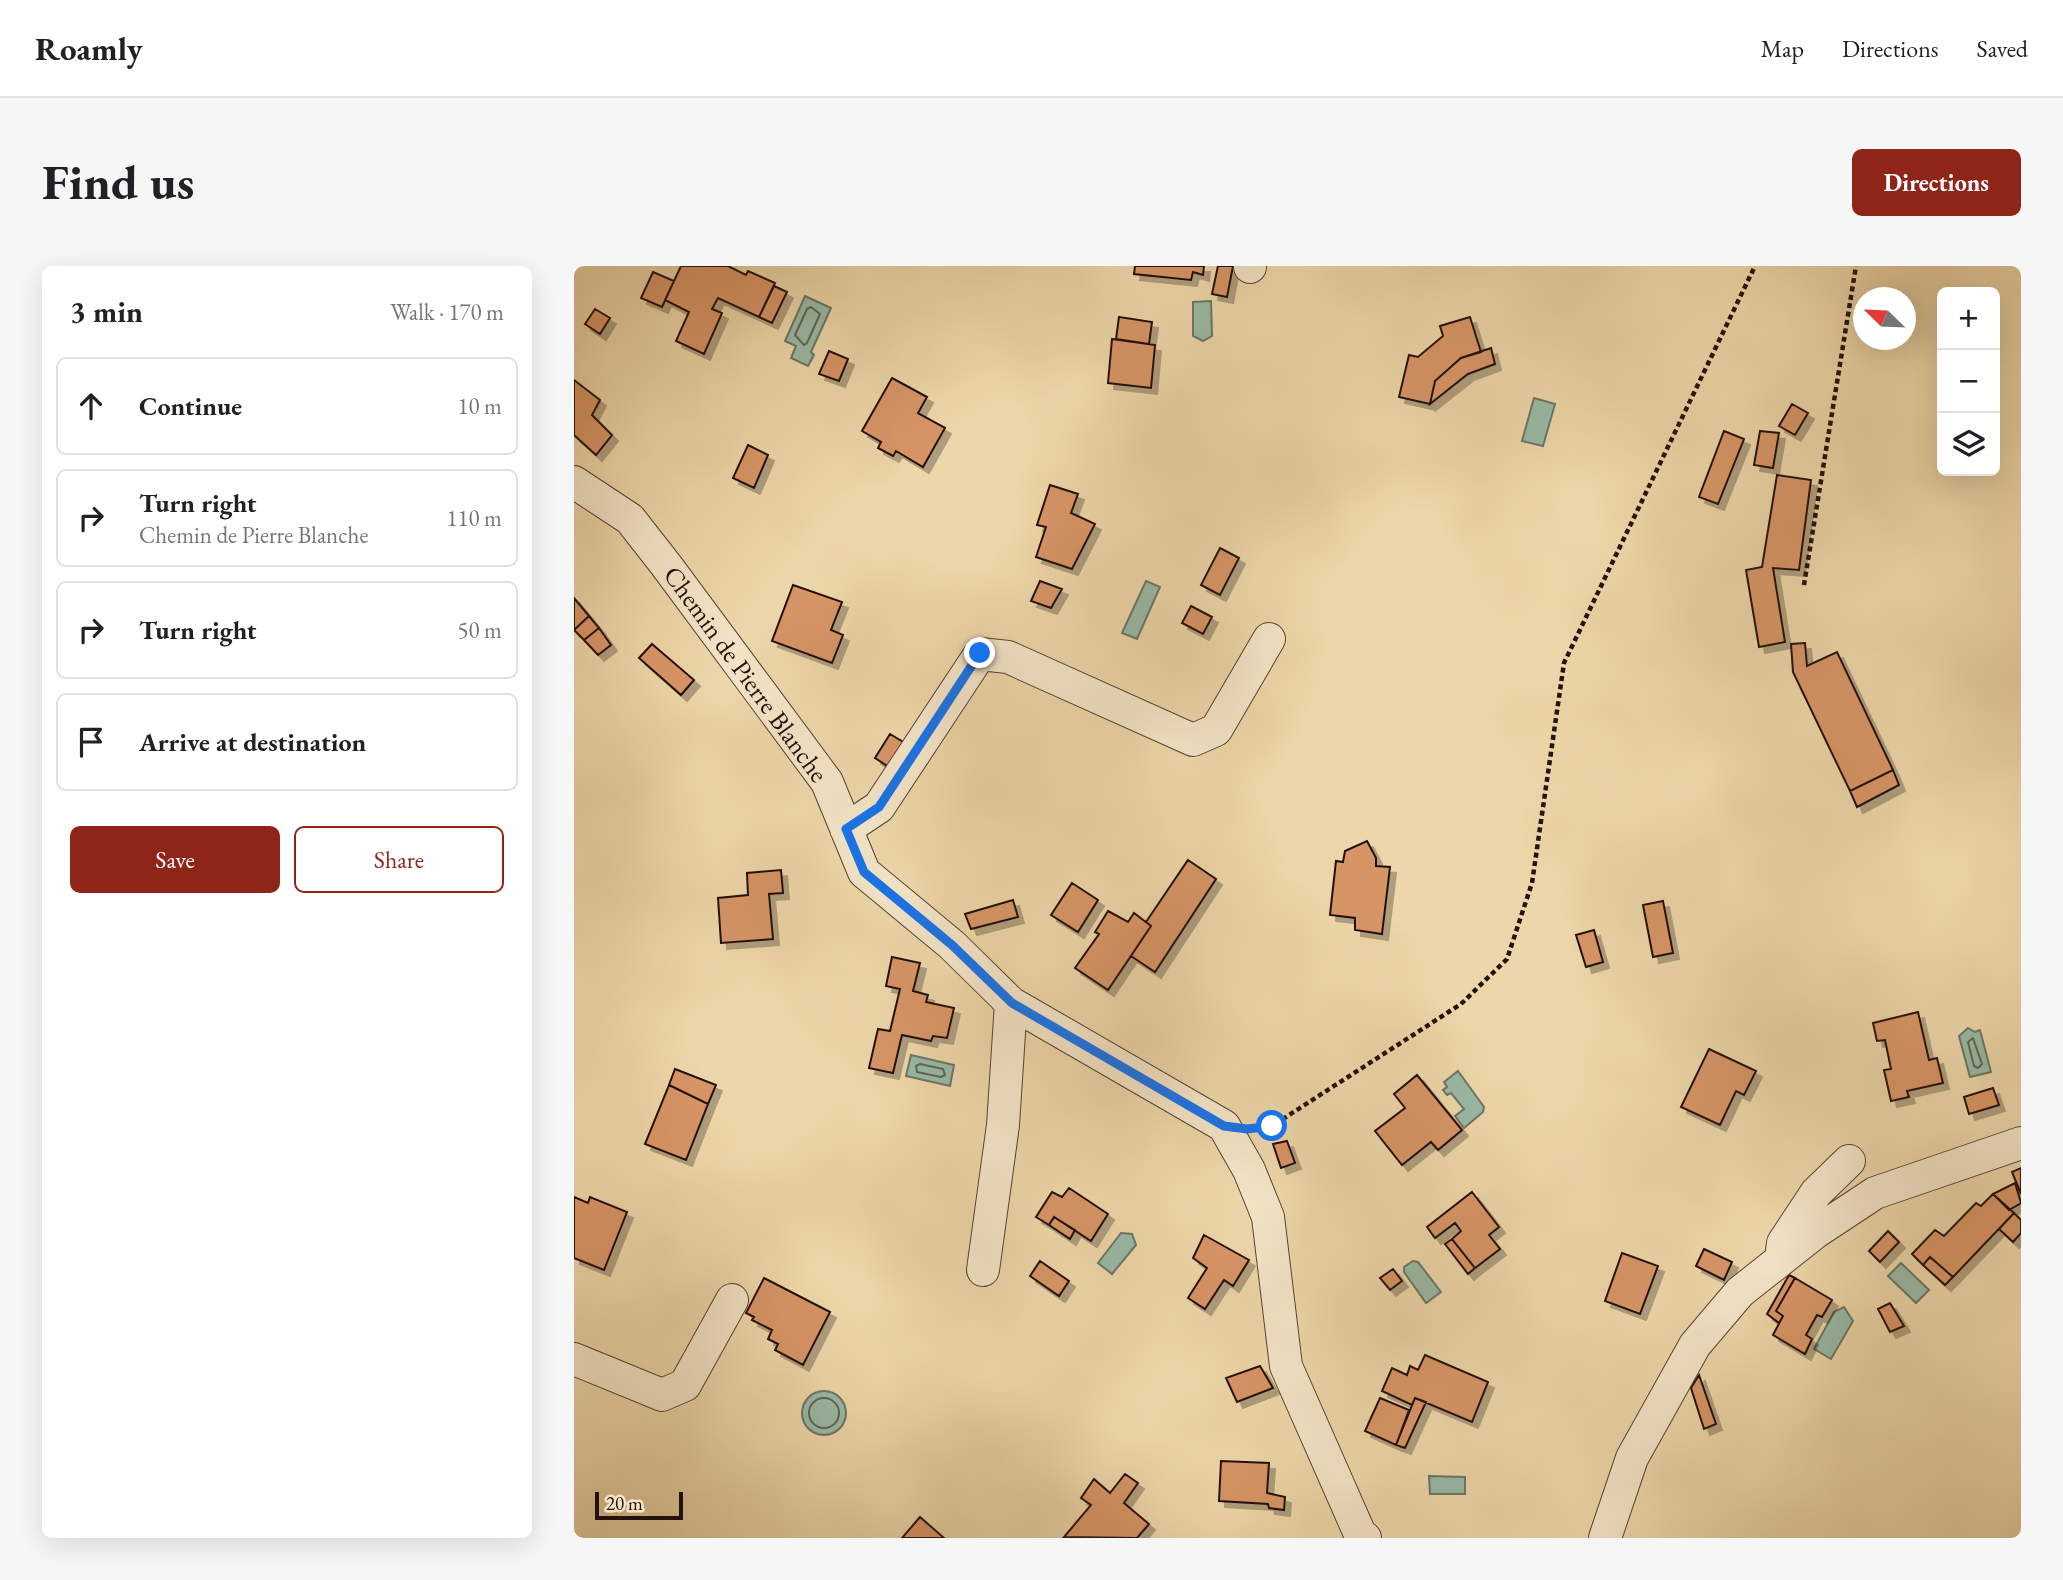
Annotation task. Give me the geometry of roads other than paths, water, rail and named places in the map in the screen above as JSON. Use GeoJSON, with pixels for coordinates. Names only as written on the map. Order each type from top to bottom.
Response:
{"type":"FeatureCollection","features":[{"type":"Feature","properties":{"kind":"street","name":"Chemin de Pierre Blanche"},"geometry":{"type":"LineString","coordinates":[[574,482],[630,519],[666,565],[827,782],[864,872],[952,945],[1012,1003],[1224,1126],[1249,1170],[1268,1217],[1286,1366],[1360,1534],[1365,1538]]}},
{"type":"Feature","properties":{"kind":"street"},"geometry":{"type":"LineString","coordinates":[[846,829],[879,807],[980,653],[1008,657],[1193,740],[1216,730],[1269,639]]}},
{"type":"Feature","properties":{"kind":"street"},"geometry":{"type":"LineString","coordinates":[[983,1270],[1003,1125],[1012,1003]]}},
{"type":"Feature","properties":{"kind":"street"},"geometry":{"type":"LineString","coordinates":[[1605,1538],[1632,1458],[1695,1345],[1740,1292],[1781,1258],[1875,1193],[2021,1143]]}},
{"type":"Feature","properties":{"kind":"street"},"geometry":{"type":"LineString","coordinates":[[1781,1258],[1783,1244],[1816,1194],[1849,1161]]}},
{"type":"Feature","properties":{"kind":"street"},"geometry":{"type":"LineString","coordinates":[[574,1359],[662,1395],[685,1385],[732,1300]]}},
{"type":"Feature","properties":{"kind":"water"},"geometry":{"type":"Polygon","coordinates":[[[805,296],[831,308],[811,352],[814,355],[808,366],[791,358],[796,346],[785,341],[805,296]]]}},
{"type":"Feature","properties":{"kind":"water"},"geometry":{"type":"Polygon","coordinates":[[[1211,301],[1212,336],[1203,341],[1193,336],[1193,302],[1211,301]]]}},
{"type":"Feature","properties":{"kind":"water"},"geometry":{"type":"Polygon","coordinates":[[[1534,398],[1555,404],[1543,446],[1522,441],[1534,398]]]}},
{"type":"Feature","properties":{"kind":"water"},"geometry":{"type":"Polygon","coordinates":[[[1146,581],[1160,587],[1137,639],[1122,633],[1146,581]]]}},
{"type":"Feature","properties":{"kind":"water"},"geometry":{"type":"Polygon","coordinates":[[[1968,1028],[1975,1032],[1980,1030],[1991,1072],[1970,1077],[1959,1036],[1968,1028]]]}},
{"type":"Feature","properties":{"kind":"water"},"geometry":{"type":"Polygon","coordinates":[[[911,1055],[954,1065],[950,1086],[906,1076],[911,1055]]]}},
{"type":"Feature","properties":{"kind":"water"},"geometry":{"type":"Polygon","coordinates":[[[1458,1071],[1484,1107],[1483,1112],[1464,1128],[1455,1116],[1464,1109],[1451,1093],[1447,1095],[1443,1090],[1447,1087],[1444,1082],[1458,1071]]]}},
{"type":"Feature","properties":{"kind":"water"},"geometry":{"type":"Polygon","coordinates":[[[1121,1233],[1132,1234],[1136,1245],[1112,1274],[1098,1263],[1121,1233]]]}},
{"type":"Feature","properties":{"kind":"water"},"geometry":{"type":"Polygon","coordinates":[[[1413,1261],[1418,1262],[1441,1292],[1426,1303],[1404,1272],[1404,1267],[1413,1261]]]}},
{"type":"Feature","properties":{"kind":"water"},"geometry":{"type":"Polygon","coordinates":[[[1901,1263],[1929,1290],[1916,1303],[1888,1276],[1901,1263]]]}},
{"type":"Feature","properties":{"kind":"water"},"geometry":{"type":"Polygon","coordinates":[[[1844,1307],[1853,1321],[1831,1359],[1814,1349],[1834,1312],[1844,1307]]]}},
{"type":"Feature","properties":{"kind":"water"},"geometry":{"type":"Polygon","coordinates":[[[824,1391],[839,1398],[846,1413],[839,1428],[824,1435],[809,1428],[802,1413],[809,1398],[824,1391]]]}},
{"type":"Feature","properties":{"kind":"water"},"geometry":{"type":"Polygon","coordinates":[[[1429,1476],[1465,1477],[1465,1494],[1430,1494],[1429,1476]]]}}]}
